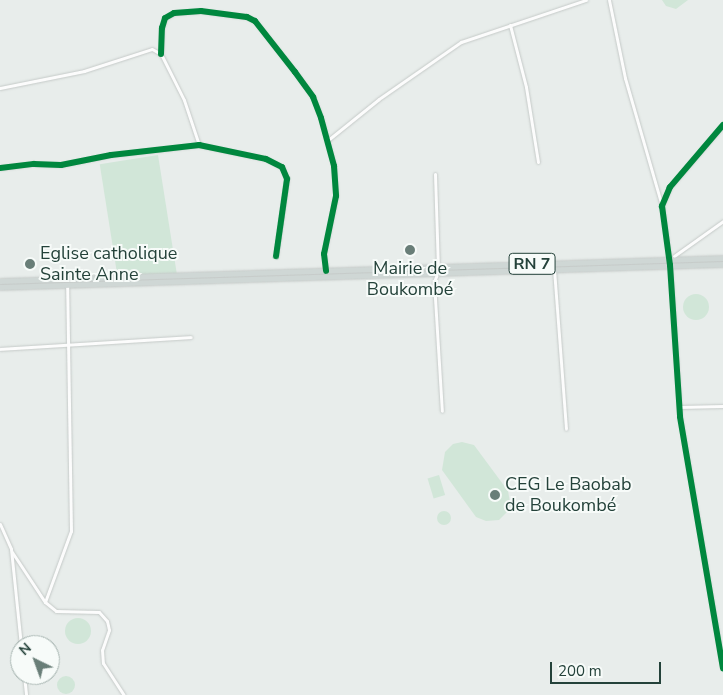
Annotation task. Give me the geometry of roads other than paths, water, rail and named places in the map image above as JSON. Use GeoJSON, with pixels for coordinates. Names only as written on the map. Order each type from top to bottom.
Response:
{"type":"FeatureCollection","features":[{"type":"Feature","properties":{"kind":"main road","name":"RN 7"},"geometry":{"type":"LineString","coordinates":[[0,287],[723,258]]}},
{"type":"Feature","properties":{"kind":"main road","name":"RN 7"},"geometry":{"type":"LineString","coordinates":[[438,270],[554,269],[671,260],[723,264]]}},
{"type":"Feature","properties":{"kind":"main road","name":"RN 7"},"geometry":{"type":"LineString","coordinates":[[0,281],[326,270],[338,273]]}},
{"type":"Feature","properties":{"kind":"street"},"geometry":{"type":"LineString","coordinates":[[328,140],[379,99],[461,42],[586,0]]}},
{"type":"Feature","properties":{"kind":"street"},"geometry":{"type":"LineString","coordinates":[[609,0],[625,78],[662,206],[671,260],[679,407],[712,620],[723,668]]}},
{"type":"Feature","properties":{"kind":"street"},"geometry":{"type":"LineString","coordinates":[[199,145],[184,100],[161,54],[162,28],[165,18],[174,12],[201,11],[247,17],[264,31],[313,97],[328,140],[336,196],[324,254],[326,270]]}},
{"type":"Feature","properties":{"kind":"street"},"geometry":{"type":"LineString","coordinates":[[510,25],[526,87],[538,162]]}},
{"type":"Feature","properties":{"kind":"street"},"geometry":{"type":"LineString","coordinates":[[0,88],[84,71],[152,49],[161,54]]}},
{"type":"Feature","properties":{"kind":"street"},"geometry":{"type":"LineString","coordinates":[[662,206],[670,187],[723,126]]}},
{"type":"Feature","properties":{"kind":"street"},"geometry":{"type":"LineString","coordinates":[[0,168],[34,164],[61,165],[111,154],[199,145],[266,159],[282,167],[287,179],[287,197],[276,256]]}},
{"type":"Feature","properties":{"kind":"street"},"geometry":{"type":"LineString","coordinates":[[435,174],[438,270],[434,282],[442,410]]}},
{"type":"Feature","properties":{"kind":"street"},"geometry":{"type":"LineString","coordinates":[[671,260],[723,221]]}},
{"type":"Feature","properties":{"kind":"street"},"geometry":{"type":"LineString","coordinates":[[554,269],[566,429]]}},
{"type":"Feature","properties":{"kind":"street"},"geometry":{"type":"LineString","coordinates":[[45,602],[71,530],[67,285]]}},
{"type":"Feature","properties":{"kind":"street"},"geometry":{"type":"LineString","coordinates":[[0,348],[67,342],[191,337]]}},
{"type":"Feature","properties":{"kind":"street"},"geometry":{"type":"LineString","coordinates":[[679,407],[723,406]]}},
{"type":"Feature","properties":{"kind":"street"},"geometry":{"type":"LineString","coordinates":[[0,524],[12,552],[45,602],[56,611],[99,612],[107,621],[109,630],[102,650],[103,663],[124,695]]}},
{"type":"Feature","properties":{"kind":"street"},"geometry":{"type":"LineString","coordinates":[[12,552],[20,635]]}},
{"type":"Feature","properties":{"kind":"place","name":"Mairie de Boukombé"},"geometry":{"type":"Point","coordinates":[410,250]}},
{"type":"Feature","properties":{"kind":"place","name":"Eglise catholique Sainte Anne"},"geometry":{"type":"Point","coordinates":[30,264]}},
{"type":"Feature","properties":{"kind":"place","name":"CEG Le Baobab de Boukombé"},"geometry":{"type":"Point","coordinates":[495,495]}}]}
